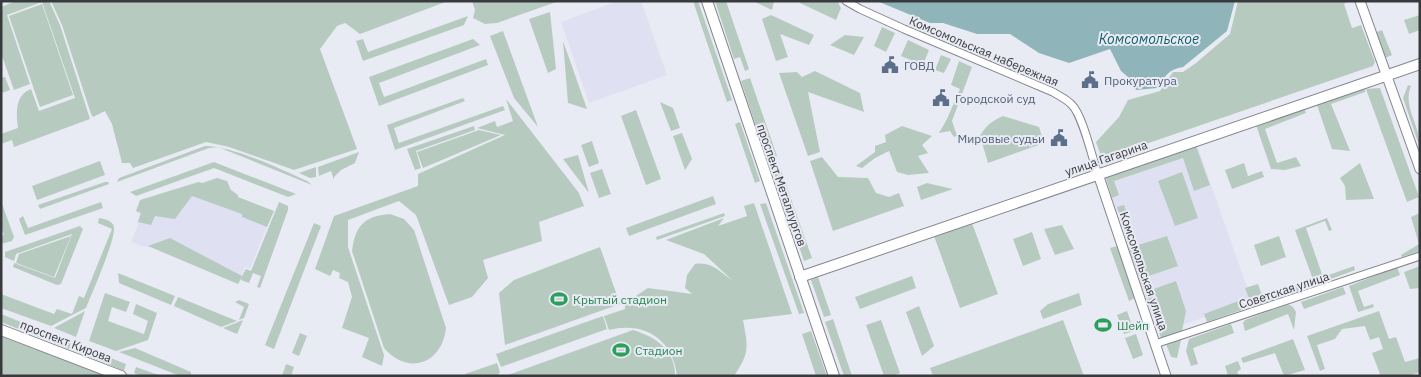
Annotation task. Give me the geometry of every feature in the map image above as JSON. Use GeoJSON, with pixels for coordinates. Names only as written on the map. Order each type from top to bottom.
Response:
{"type":"FeatureCollection","features":[{"type":"Feature","properties":{"kind":"main road","name":"проспект Металлургов"},"geometry":{"type":"LineString","coordinates":[[707,1],[834,376]]}},
{"type":"Feature","properties":{"kind":"main road","name":"улица Гагарина"},"geometry":{"type":"LineString","coordinates":[[800,277],[1420,64]]}},
{"type":"Feature","properties":{"kind":"main road","name":"проспект Кирова"},"geometry":{"type":"LineString","coordinates":[[1,330],[121,376]]}},
{"type":"Feature","properties":{"kind":"street","name":"Комсомольская набережная"},"geometry":{"type":"LineString","coordinates":[[846,1],[860,10],[1053,92],[1066,100],[1073,105],[1079,116],[1098,174]]}},
{"type":"Feature","properties":{"kind":"street"},"geometry":{"type":"LineString","coordinates":[[1360,1],[1420,169]]}},
{"type":"Feature","properties":{"kind":"street","name":"Комсомольская улица"},"geometry":{"type":"LineString","coordinates":[[1098,174],[1166,376]]}},
{"type":"Feature","properties":{"kind":"street","name":"Советская улица"},"geometry":{"type":"LineString","coordinates":[[1155,344],[1420,256]]}},
{"type":"Feature","properties":{"kind":"shaded area"},"geometry":{"type":"Polygon","coordinates":[[[618,1],[641,1],[667,75],[589,103],[561,22],[618,1]]]}},
{"type":"Feature","properties":{"kind":"shaded area"},"geometry":{"type":"Polygon","coordinates":[[[1197,145],[1252,301],[1159,333],[1105,177],[1197,145]]]}},
{"type":"Feature","properties":{"kind":"shaded area"},"geometry":{"type":"Polygon","coordinates":[[[196,182],[273,211],[250,269],[245,267],[239,280],[156,247],[141,246],[131,242],[138,225],[140,214],[136,212],[141,200],[196,182]]]}},
{"type":"Feature","properties":{"kind":"green space"},"geometry":{"type":"Polygon","coordinates":[[[16,1],[49,1],[60,25],[90,119],[14,147],[12,140],[1,144],[1,134],[18,128],[18,105],[22,95],[31,89],[39,111],[75,98],[42,2],[7,15],[30,84],[14,90],[1,53],[1,7],[16,1]]]}},
{"type":"Feature","properties":{"kind":"green space"},"geometry":{"type":"Polygon","coordinates":[[[51,1],[448,1],[360,34],[345,23],[337,26],[320,49],[357,149],[294,170],[229,147],[206,142],[133,168],[130,163],[122,163],[112,124],[105,111],[93,117],[91,114],[62,25],[51,1]]]}},
{"type":"Feature","properties":{"kind":"green space"},"geometry":{"type":"Polygon","coordinates":[[[472,1],[559,1],[497,23],[485,24],[473,18],[475,10],[472,1]]]}},
{"type":"Feature","properties":{"kind":"green space"},"geometry":{"type":"Polygon","coordinates":[[[693,1],[698,1],[732,100],[727,102],[693,1]]]}},
{"type":"Feature","properties":{"kind":"green space"},"geometry":{"type":"Polygon","coordinates":[[[715,1],[726,1],[749,69],[745,71],[740,57],[734,59],[715,1]]]}},
{"type":"Feature","properties":{"kind":"green space"},"geometry":{"type":"Polygon","coordinates":[[[753,1],[774,1],[772,10],[753,1]]]}},
{"type":"Feature","properties":{"kind":"green space"},"geometry":{"type":"Polygon","coordinates":[[[800,1],[837,1],[841,8],[836,20],[800,3],[800,1]]]}},
{"type":"Feature","properties":{"kind":"green space"},"geometry":{"type":"Polygon","coordinates":[[[1238,1],[1349,1],[1344,4],[1352,28],[1361,25],[1375,62],[1373,66],[1102,159],[1096,142],[1119,117],[1128,100],[1160,91],[1173,72],[1183,72],[1230,34],[1238,1]]]}},
{"type":"Feature","properties":{"kind":"green space"},"geometry":{"type":"Polygon","coordinates":[[[42,4],[73,95],[40,107],[9,16],[42,4]]]}},
{"type":"Feature","properties":{"kind":"green space"},"geometry":{"type":"Polygon","coordinates":[[[550,12],[556,69],[548,73],[529,19],[550,12]]]}},
{"type":"Feature","properties":{"kind":"green space"},"geometry":{"type":"Polygon","coordinates":[[[771,15],[814,35],[809,45],[780,34],[788,57],[776,61],[762,19],[771,15]]]}},
{"type":"Feature","properties":{"kind":"green space"},"geometry":{"type":"Polygon","coordinates":[[[1420,15],[1420,30],[1409,34],[1404,20],[1420,15]]]}},
{"type":"Feature","properties":{"kind":"green space"},"geometry":{"type":"Polygon","coordinates":[[[468,16],[464,25],[363,61],[356,41],[363,39],[368,52],[468,16]]]}},
{"type":"Feature","properties":{"kind":"green space"},"geometry":{"type":"Polygon","coordinates":[[[882,27],[895,33],[886,52],[874,46],[882,27]]]}},
{"type":"Feature","properties":{"kind":"green space"},"geometry":{"type":"Polygon","coordinates":[[[1382,30],[1392,55],[1383,59],[1374,33],[1382,30]]]}},
{"type":"Feature","properties":{"kind":"green space"},"geometry":{"type":"Polygon","coordinates":[[[503,31],[538,127],[514,98],[490,36],[503,31]]]}},
{"type":"Feature","properties":{"kind":"green space"},"geometry":{"type":"Polygon","coordinates":[[[845,35],[864,37],[854,55],[830,45],[845,35]]]}},
{"type":"Feature","properties":{"kind":"green space"},"geometry":{"type":"Polygon","coordinates":[[[473,39],[480,45],[379,83],[384,97],[486,59],[488,65],[379,106],[369,77],[473,39]]]}},
{"type":"Feature","properties":{"kind":"green space"},"geometry":{"type":"Polygon","coordinates":[[[908,40],[929,50],[923,65],[901,56],[908,40]]]}},
{"type":"Feature","properties":{"kind":"green space"},"geometry":{"type":"Polygon","coordinates":[[[563,41],[587,109],[568,103],[563,41]]]}},
{"type":"Feature","properties":{"kind":"green space"},"geometry":{"type":"Polygon","coordinates":[[[941,55],[951,59],[944,73],[935,70],[941,55]]]}},
{"type":"Feature","properties":{"kind":"green space"},"geometry":{"type":"Polygon","coordinates":[[[959,61],[972,67],[952,121],[957,136],[954,137],[950,131],[939,133],[960,89],[951,85],[959,61]]]}},
{"type":"Feature","properties":{"kind":"green space"},"geometry":{"type":"Polygon","coordinates":[[[815,71],[860,93],[864,112],[808,92],[820,152],[808,156],[779,73],[797,72],[802,77],[815,71]]]}},
{"type":"Feature","properties":{"kind":"green space"},"geometry":{"type":"Polygon","coordinates":[[[5,77],[10,90],[2,93],[1,78],[5,77]]]}},
{"type":"Feature","properties":{"kind":"green space"},"geometry":{"type":"Polygon","coordinates":[[[750,78],[777,156],[767,159],[741,81],[750,78]]]}},
{"type":"Feature","properties":{"kind":"green space"},"geometry":{"type":"Polygon","coordinates":[[[1408,85],[1411,86],[1409,101],[1419,138],[1419,145],[1403,98],[1408,85]]]}},
{"type":"Feature","properties":{"kind":"green space"},"geometry":{"type":"Polygon","coordinates":[[[1365,88],[1365,92],[1331,104],[1350,151],[1332,149],[1317,105],[1365,88]]]}},
{"type":"Feature","properties":{"kind":"green space"},"geometry":{"type":"Polygon","coordinates":[[[1380,88],[1419,197],[1407,202],[1366,89],[1380,88]]]}},
{"type":"Feature","properties":{"kind":"green space"},"geometry":{"type":"Polygon","coordinates":[[[463,98],[465,101],[394,128],[399,143],[503,106],[505,110],[395,150],[387,125],[463,98]]]}},
{"type":"Feature","properties":{"kind":"green space"},"geometry":{"type":"Polygon","coordinates":[[[506,99],[579,193],[584,206],[539,222],[542,241],[483,260],[488,278],[472,297],[449,305],[416,215],[399,201],[348,220],[348,247],[384,355],[382,366],[362,357],[369,338],[342,328],[352,297],[348,282],[339,278],[340,273],[333,270],[330,276],[315,269],[334,216],[418,186],[418,174],[505,135],[477,128],[495,121],[497,127],[513,121],[506,99]]]}},
{"type":"Feature","properties":{"kind":"green space"},"geometry":{"type":"Polygon","coordinates":[[[660,102],[673,108],[680,128],[671,131],[660,102]]]}},
{"type":"Feature","properties":{"kind":"green space"},"geometry":{"type":"Polygon","coordinates":[[[1304,108],[1306,113],[1265,129],[1277,163],[1296,157],[1301,166],[1285,170],[1271,169],[1256,125],[1304,108]]]}},
{"type":"Feature","properties":{"kind":"green space"},"geometry":{"type":"Polygon","coordinates":[[[636,110],[661,179],[646,185],[621,116],[636,110]]]}},
{"type":"Feature","properties":{"kind":"green space"},"geometry":{"type":"Polygon","coordinates":[[[1003,116],[1039,127],[1044,143],[988,163],[980,136],[990,124],[1003,116]]]}},
{"type":"Feature","properties":{"kind":"green space"},"geometry":{"type":"Polygon","coordinates":[[[740,122],[760,181],[755,183],[735,124],[740,122]]]}},
{"type":"Feature","properties":{"kind":"green space"},"geometry":{"type":"Polygon","coordinates":[[[474,126],[475,130],[416,151],[421,168],[415,170],[407,149],[474,126]]]}},
{"type":"Feature","properties":{"kind":"green space"},"geometry":{"type":"Polygon","coordinates":[[[902,126],[932,136],[922,145],[928,153],[918,156],[929,173],[908,175],[897,172],[889,151],[875,158],[862,168],[856,166],[875,152],[875,146],[886,142],[885,135],[902,126]]]}},
{"type":"Feature","properties":{"kind":"green space"},"geometry":{"type":"Polygon","coordinates":[[[479,130],[501,135],[423,168],[417,152],[479,130]]]}},
{"type":"Feature","properties":{"kind":"green space"},"geometry":{"type":"Polygon","coordinates":[[[682,133],[692,159],[685,170],[673,136],[682,133]]]}},
{"type":"Feature","properties":{"kind":"green space"},"geometry":{"type":"Polygon","coordinates":[[[592,141],[599,163],[589,167],[581,145],[592,141]]]}},
{"type":"Feature","properties":{"kind":"green space"},"geometry":{"type":"Polygon","coordinates":[[[205,146],[217,147],[209,148],[117,182],[119,178],[205,146]]]}},
{"type":"Feature","properties":{"kind":"green space"},"geometry":{"type":"Polygon","coordinates":[[[1196,146],[1210,185],[1194,191],[1183,158],[1114,181],[1119,195],[1112,198],[1106,178],[1196,146]]]}},
{"type":"Feature","properties":{"kind":"green space"},"geometry":{"type":"Polygon","coordinates":[[[220,148],[256,159],[307,181],[312,185],[220,148]]]}},
{"type":"Feature","properties":{"kind":"green space"},"geometry":{"type":"Polygon","coordinates":[[[359,152],[355,163],[341,170],[334,177],[334,180],[331,171],[319,176],[318,167],[359,152]]]}},
{"type":"Feature","properties":{"kind":"green space"},"geometry":{"type":"Polygon","coordinates":[[[578,155],[589,193],[563,159],[578,155]]]}},
{"type":"Feature","properties":{"kind":"green space"},"geometry":{"type":"Polygon","coordinates":[[[822,157],[838,177],[868,178],[876,193],[889,197],[899,193],[904,206],[833,231],[810,161],[822,157]]]}},
{"type":"Feature","properties":{"kind":"green space"},"geometry":{"type":"Polygon","coordinates":[[[100,161],[105,175],[37,200],[32,186],[100,161]]]}},
{"type":"Feature","properties":{"kind":"green space"},"geometry":{"type":"Polygon","coordinates":[[[214,162],[296,194],[288,197],[214,168],[136,196],[130,192],[214,162]]]}},
{"type":"Feature","properties":{"kind":"green space"},"geometry":{"type":"Polygon","coordinates":[[[1244,163],[1248,176],[1262,171],[1264,177],[1232,189],[1225,170],[1244,163]]]}},
{"type":"Feature","properties":{"kind":"green space"},"geometry":{"type":"Polygon","coordinates":[[[1360,163],[1374,199],[1346,200],[1345,186],[1340,178],[1360,163]]]}},
{"type":"Feature","properties":{"kind":"green space"},"geometry":{"type":"Polygon","coordinates":[[[316,167],[316,177],[310,178],[299,173],[316,167]]]}},
{"type":"Feature","properties":{"kind":"green space"},"geometry":{"type":"Polygon","coordinates":[[[780,168],[812,258],[804,261],[773,170],[780,168]]]}},
{"type":"Feature","properties":{"kind":"green space"},"geometry":{"type":"Polygon","coordinates":[[[602,169],[611,194],[599,198],[590,173],[602,169]]]}},
{"type":"Feature","properties":{"kind":"green space"},"geometry":{"type":"Polygon","coordinates":[[[1182,172],[1198,218],[1175,226],[1158,181],[1182,172]]]}},
{"type":"Feature","properties":{"kind":"green space"},"geometry":{"type":"Polygon","coordinates":[[[217,178],[227,181],[231,190],[238,197],[274,211],[267,227],[242,217],[242,214],[192,196],[175,219],[155,216],[151,225],[138,222],[141,213],[136,211],[140,200],[217,178]]]}},
{"type":"Feature","properties":{"kind":"green space"},"geometry":{"type":"Polygon","coordinates":[[[105,182],[109,184],[40,209],[38,205],[105,182]]]}},
{"type":"Feature","properties":{"kind":"green space"},"geometry":{"type":"Polygon","coordinates":[[[927,183],[953,189],[921,200],[917,187],[927,183]]]}},
{"type":"Feature","properties":{"kind":"green space"},"geometry":{"type":"Polygon","coordinates":[[[713,196],[716,204],[629,236],[626,228],[713,196]]]}},
{"type":"Feature","properties":{"kind":"green space"},"geometry":{"type":"Polygon","coordinates":[[[1,201],[14,237],[12,241],[1,244],[1,236],[4,235],[1,227],[1,201]]]}},
{"type":"Feature","properties":{"kind":"green space"},"geometry":{"type":"Polygon","coordinates":[[[101,202],[103,208],[25,235],[19,219],[23,216],[28,228],[101,202]]]}},
{"type":"Feature","properties":{"kind":"green space"},"geometry":{"type":"Polygon","coordinates":[[[279,202],[288,206],[288,210],[260,288],[257,287],[261,276],[253,273],[249,283],[241,280],[242,277],[238,284],[148,246],[170,238],[242,276],[246,269],[251,271],[279,202]]]}},
{"type":"Feature","properties":{"kind":"green space"},"geometry":{"type":"Polygon","coordinates":[[[754,203],[792,314],[743,320],[747,343],[743,361],[734,376],[677,376],[670,352],[655,336],[634,328],[609,330],[604,316],[625,309],[625,303],[648,288],[692,294],[685,288],[687,275],[695,264],[701,263],[711,266],[732,280],[704,254],[666,240],[724,218],[718,226],[747,216],[744,206],[754,203]]]}},
{"type":"Feature","properties":{"kind":"green space"},"geometry":{"type":"Polygon","coordinates":[[[766,203],[804,313],[799,314],[760,204],[766,203]]]}},
{"type":"Feature","properties":{"kind":"green space"},"geometry":{"type":"Polygon","coordinates":[[[1124,205],[1133,231],[1126,233],[1117,207],[1124,205]]]}},
{"type":"Feature","properties":{"kind":"green space"},"geometry":{"type":"Polygon","coordinates":[[[724,213],[725,216],[657,240],[656,237],[724,213]]]}},
{"type":"Feature","properties":{"kind":"green space"},"geometry":{"type":"Polygon","coordinates":[[[1420,213],[1420,251],[1402,257],[1401,255],[1419,244],[1411,217],[1420,213]]]}},
{"type":"Feature","properties":{"kind":"green space"},"geometry":{"type":"Polygon","coordinates":[[[390,214],[404,219],[414,230],[446,328],[438,350],[431,358],[422,362],[403,362],[393,357],[384,348],[352,251],[353,242],[362,224],[374,217],[390,214]]]}},
{"type":"Feature","properties":{"kind":"green space"},"geometry":{"type":"Polygon","coordinates":[[[99,218],[111,222],[114,226],[113,235],[86,308],[51,326],[1,308],[1,294],[54,314],[57,309],[72,314],[79,296],[84,298],[112,229],[98,223],[99,218]]]}},
{"type":"Feature","properties":{"kind":"green space"},"geometry":{"type":"Polygon","coordinates":[[[1327,218],[1332,230],[1329,231],[1325,221],[1306,228],[1323,277],[1354,266],[1355,270],[1315,285],[1295,230],[1327,218]]]}},
{"type":"Feature","properties":{"kind":"green space"},"geometry":{"type":"Polygon","coordinates":[[[314,223],[321,226],[274,349],[265,345],[314,223]]]}},
{"type":"Feature","properties":{"kind":"green space"},"geometry":{"type":"Polygon","coordinates":[[[972,223],[998,294],[960,308],[934,236],[972,223]]]}},
{"type":"Feature","properties":{"kind":"green space"},"geometry":{"type":"Polygon","coordinates":[[[1062,225],[1074,249],[1055,255],[1044,229],[1062,225]]]}},
{"type":"Feature","properties":{"kind":"green space"},"geometry":{"type":"Polygon","coordinates":[[[80,226],[83,229],[61,284],[57,285],[13,267],[14,263],[55,278],[72,234],[16,254],[14,261],[5,257],[5,252],[80,226]]]}},
{"type":"Feature","properties":{"kind":"green space"},"geometry":{"type":"Polygon","coordinates":[[[1032,232],[1041,259],[1023,266],[1013,239],[1032,232]]]}},
{"type":"Feature","properties":{"kind":"green space"},"geometry":{"type":"Polygon","coordinates":[[[71,236],[54,277],[16,263],[19,254],[71,236]]]}},
{"type":"Feature","properties":{"kind":"green space"},"geometry":{"type":"Polygon","coordinates":[[[1167,236],[1178,266],[1146,277],[1151,290],[1176,281],[1186,311],[1182,331],[1161,338],[1129,248],[1167,236]]]}},
{"type":"Feature","properties":{"kind":"green space"},"geometry":{"type":"Polygon","coordinates":[[[1279,236],[1286,257],[1261,266],[1254,245],[1279,236]]]}},
{"type":"Feature","properties":{"kind":"green space"},"geometry":{"type":"Polygon","coordinates":[[[1117,246],[1135,298],[1129,301],[1110,248],[1117,246]]]}},
{"type":"Feature","properties":{"kind":"green space","name":"Крытый стадион"},"geometry":{"type":"Polygon","coordinates":[[[600,247],[620,304],[505,345],[499,293],[514,280],[600,247]]]}},
{"type":"Feature","properties":{"kind":"green space"},"geometry":{"type":"Polygon","coordinates":[[[1420,266],[1420,288],[1410,289],[1404,272],[1420,266]]]}},
{"type":"Feature","properties":{"kind":"green space"},"geometry":{"type":"Polygon","coordinates":[[[1397,267],[1400,275],[1358,291],[1364,307],[1373,304],[1374,307],[1358,312],[1349,286],[1397,267]]]}},
{"type":"Feature","properties":{"kind":"green space"},"geometry":{"type":"Polygon","coordinates":[[[118,273],[175,296],[171,305],[119,283],[118,273]]]}},
{"type":"Feature","properties":{"kind":"green space"},"geometry":{"type":"Polygon","coordinates":[[[912,276],[916,288],[860,309],[855,297],[912,276]]]}},
{"type":"Feature","properties":{"kind":"green space"},"geometry":{"type":"Polygon","coordinates":[[[818,277],[831,315],[824,317],[811,280],[818,277]]]}},
{"type":"Feature","properties":{"kind":"green space"},"geometry":{"type":"Polygon","coordinates":[[[1258,284],[1263,298],[1301,284],[1304,290],[1253,309],[1245,288],[1258,284]]]}},
{"type":"Feature","properties":{"kind":"green space"},"geometry":{"type":"Polygon","coordinates":[[[1343,287],[1346,294],[1304,309],[1301,302],[1343,287]]]}},
{"type":"Feature","properties":{"kind":"green space"},"geometry":{"type":"Polygon","coordinates":[[[105,293],[130,302],[126,312],[112,307],[108,321],[144,334],[148,321],[133,314],[136,304],[157,313],[148,340],[116,351],[89,341],[105,293]]]}},
{"type":"Feature","properties":{"kind":"green space"},"geometry":{"type":"Polygon","coordinates":[[[1079,293],[1082,305],[1043,319],[1040,311],[1048,304],[1079,293]]]}},
{"type":"Feature","properties":{"kind":"green space"},"geometry":{"type":"Polygon","coordinates":[[[178,297],[237,321],[221,327],[174,306],[178,297]]]}},
{"type":"Feature","properties":{"kind":"green space"},"geometry":{"type":"Polygon","coordinates":[[[239,300],[249,304],[244,318],[239,320],[244,307],[235,302],[239,300]]]}},
{"type":"Feature","properties":{"kind":"green space"},"geometry":{"type":"Polygon","coordinates":[[[1241,300],[1244,309],[1207,322],[1204,314],[1241,300]]]}},
{"type":"Feature","properties":{"kind":"green space"},"geometry":{"type":"Polygon","coordinates":[[[1288,304],[1296,312],[1294,330],[1288,314],[1245,331],[1243,323],[1245,320],[1288,304]]]}},
{"type":"Feature","properties":{"kind":"green space"},"geometry":{"type":"Polygon","coordinates":[[[919,306],[934,346],[922,356],[906,312],[919,306]]]}},
{"type":"Feature","properties":{"kind":"green space"},"geometry":{"type":"Polygon","coordinates":[[[85,311],[76,337],[54,328],[85,311]]]}},
{"type":"Feature","properties":{"kind":"green space"},"geometry":{"type":"Polygon","coordinates":[[[1127,311],[1134,331],[1124,334],[1117,315],[1127,311]]]}},
{"type":"Feature","properties":{"kind":"green space"},"geometry":{"type":"Polygon","coordinates":[[[1379,311],[1389,339],[1396,337],[1405,362],[1420,358],[1420,372],[1408,376],[1376,376],[1380,374],[1372,353],[1383,349],[1379,337],[1370,340],[1365,326],[1342,329],[1335,339],[1317,345],[1325,369],[1320,371],[1307,336],[1379,311]]]}},
{"type":"Feature","properties":{"kind":"green space"},"geometry":{"type":"Polygon","coordinates":[[[1,314],[71,342],[69,349],[1,322],[1,314]]]}},
{"type":"Feature","properties":{"kind":"green space"},"geometry":{"type":"Polygon","coordinates":[[[603,316],[607,329],[501,367],[496,354],[603,316]]]}},
{"type":"Feature","properties":{"kind":"green space"},"geometry":{"type":"Polygon","coordinates":[[[833,319],[852,376],[844,376],[825,322],[833,319]]]}},
{"type":"Feature","properties":{"kind":"green space"},"geometry":{"type":"Polygon","coordinates":[[[243,320],[237,334],[223,328],[243,320]]]}},
{"type":"Feature","properties":{"kind":"green space"},"geometry":{"type":"Polygon","coordinates":[[[881,320],[900,373],[893,376],[884,376],[866,325],[881,320]]]}},
{"type":"Feature","properties":{"kind":"green space"},"geometry":{"type":"Polygon","coordinates":[[[1063,320],[1084,376],[933,376],[930,368],[1063,320]]]}},
{"type":"Feature","properties":{"kind":"green space"},"geometry":{"type":"Polygon","coordinates":[[[1231,324],[1234,333],[1193,348],[1198,364],[1191,366],[1186,351],[1189,339],[1231,324]]]}},
{"type":"Feature","properties":{"kind":"green space","name":"Стадион"},"geometry":{"type":"Polygon","coordinates":[[[633,330],[649,336],[668,351],[672,358],[675,376],[505,376],[633,330]]]}},
{"type":"Feature","properties":{"kind":"green space"},"geometry":{"type":"Polygon","coordinates":[[[811,331],[827,376],[816,376],[802,334],[811,331]]]}},
{"type":"Feature","properties":{"kind":"green space"},"geometry":{"type":"Polygon","coordinates":[[[300,333],[307,336],[299,356],[292,353],[300,333]]]}},
{"type":"Feature","properties":{"kind":"green space"},"geometry":{"type":"Polygon","coordinates":[[[1136,334],[1143,355],[1133,359],[1125,338],[1136,334]]]}},
{"type":"Feature","properties":{"kind":"green space"},"geometry":{"type":"Polygon","coordinates":[[[1,336],[13,341],[107,376],[1,376],[1,336]]]}},
{"type":"Feature","properties":{"kind":"green space"},"geometry":{"type":"Polygon","coordinates":[[[1293,339],[1305,370],[1284,376],[1275,353],[1243,363],[1241,358],[1293,339]]]}},
{"type":"Feature","properties":{"kind":"green space"},"geometry":{"type":"Polygon","coordinates":[[[1181,340],[1177,358],[1171,357],[1166,344],[1181,340]]]}},
{"type":"Feature","properties":{"kind":"green space"},"geometry":{"type":"Polygon","coordinates":[[[135,348],[191,372],[191,376],[180,376],[119,352],[135,348]]]}},
{"type":"Feature","properties":{"kind":"green space"},"geometry":{"type":"Polygon","coordinates":[[[88,349],[126,364],[124,371],[91,357],[88,354],[88,349]]]}},
{"type":"Feature","properties":{"kind":"green space"},"geometry":{"type":"Polygon","coordinates":[[[1238,361],[1241,369],[1237,372],[1239,376],[1228,376],[1225,366],[1238,361]]]}},
{"type":"Feature","properties":{"kind":"green space"},"geometry":{"type":"Polygon","coordinates":[[[497,363],[500,372],[497,376],[466,376],[465,374],[497,363]]]}},
{"type":"Feature","properties":{"kind":"green space"},"geometry":{"type":"Polygon","coordinates":[[[286,364],[294,367],[291,376],[282,376],[286,364]]]}},
{"type":"Feature","properties":{"kind":"green space"},"geometry":{"type":"Polygon","coordinates":[[[136,367],[161,376],[141,376],[134,373],[136,367]]]}},
{"type":"Feature","properties":{"kind":"water","name":"Комсомольское"},"geometry":{"type":"Polygon","coordinates":[[[877,1],[1235,1],[1227,31],[1183,67],[1170,72],[1157,88],[1136,90],[1128,77],[1121,71],[1110,49],[1069,63],[1039,53],[1010,34],[977,34],[943,23],[930,23],[877,1]]]}},
{"type":"Feature","properties":{"kind":"place","name":"ГОВД"},"geometry":{"type":"Point","coordinates":[890,65]}},
{"type":"Feature","properties":{"kind":"place","name":"Прокуратура"},"geometry":{"type":"Point","coordinates":[1090,80]}},
{"type":"Feature","properties":{"kind":"place","name":"Городской суд"},"geometry":{"type":"Point","coordinates":[941,98]}},
{"type":"Feature","properties":{"kind":"place","name":"Мировые судьи"},"geometry":{"type":"Point","coordinates":[1059,138]}},
{"type":"Feature","properties":{"kind":"place","name":"Крытый стадион"},"geometry":{"type":"Point","coordinates":[559,299]}},
{"type":"Feature","properties":{"kind":"place","name":"Шейп"},"geometry":{"type":"Point","coordinates":[1103,325]}},
{"type":"Feature","properties":{"kind":"place","name":"Стадион"},"geometry":{"type":"Point","coordinates":[621,350]}}]}
